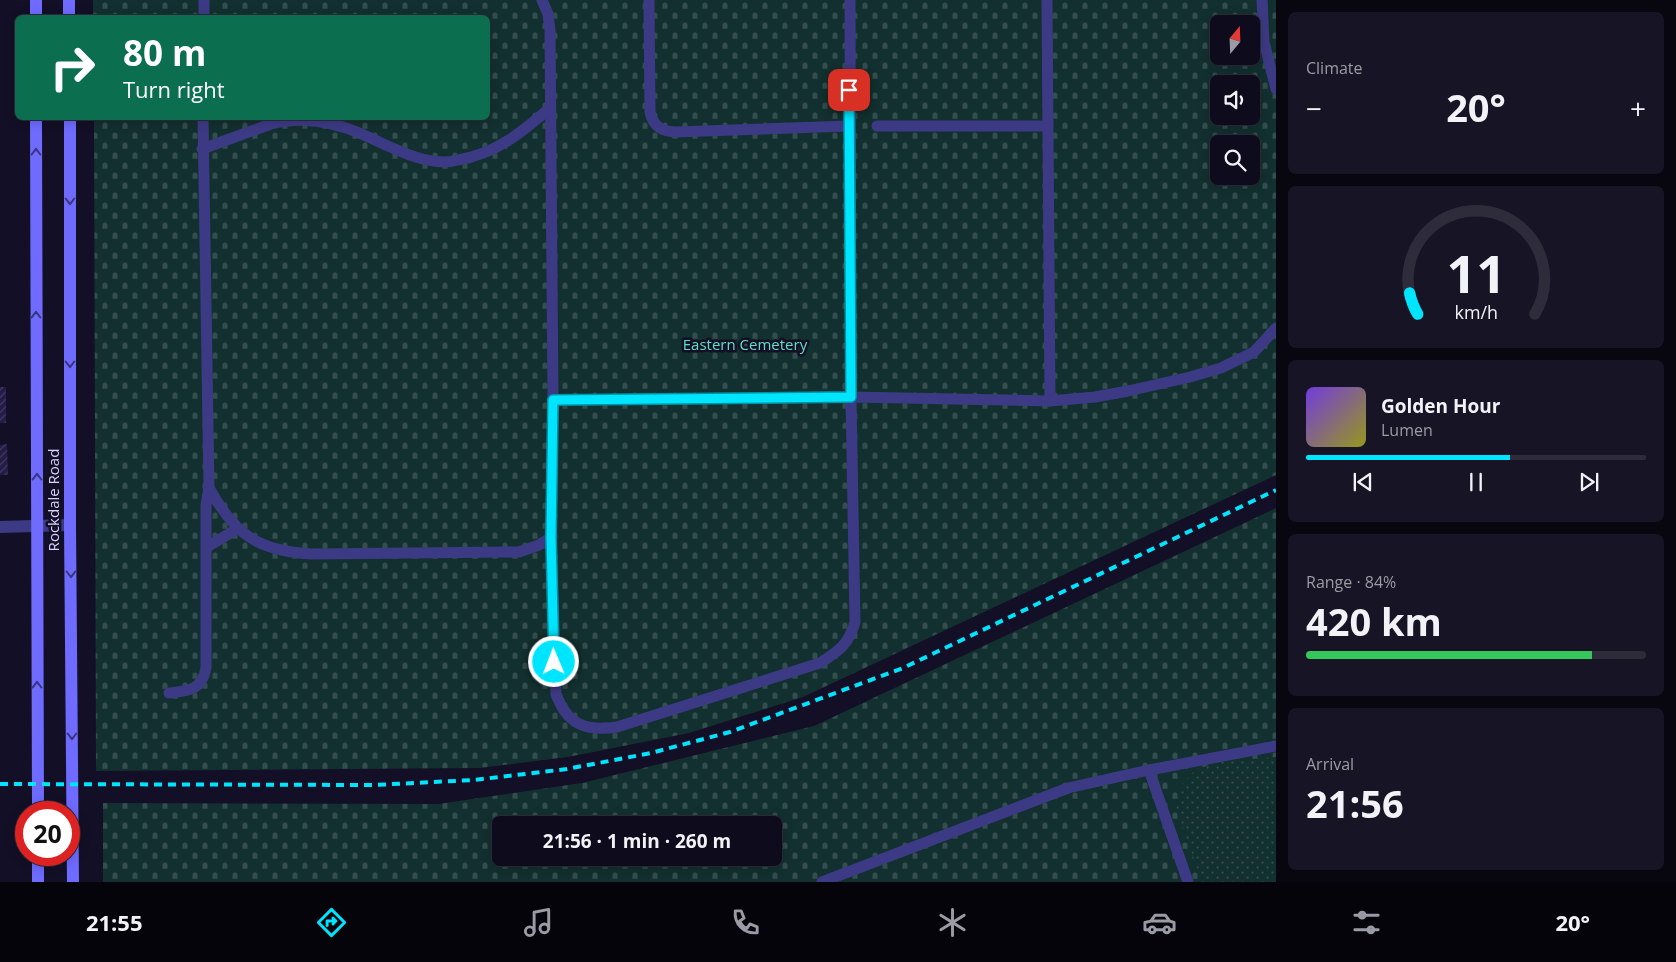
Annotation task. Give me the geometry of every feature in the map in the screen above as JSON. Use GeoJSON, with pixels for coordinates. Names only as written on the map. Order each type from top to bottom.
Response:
{"type":"FeatureCollection","features":[{"type":"Feature","properties":{"kind":"main road"},"geometry":{"type":"LineString","coordinates":[[36,0],[36,15]]}},
{"type":"Feature","properties":{"kind":"main road"},"geometry":{"type":"LineString","coordinates":[[69,0],[69,15]]}},
{"type":"Feature","properties":{"kind":"main road","name":"Rockdale Road"},"geometry":{"type":"LineString","coordinates":[[36,120],[38,801]]}},
{"type":"Feature","properties":{"kind":"main road","name":"Rockdale Road"},"geometry":{"type":"LineString","coordinates":[[70,120],[70,525],[74,882]]}},
{"type":"Feature","properties":{"kind":"main road"},"geometry":{"type":"LineString","coordinates":[[38,866],[38,882]]}},
{"type":"Feature","properties":{"kind":"street"},"geometry":{"type":"LineString","coordinates":[[0,527],[70,525]]}},
{"type":"Feature","properties":{"kind":"lane"},"geometry":{"type":"LineString","coordinates":[[204,0],[204,15]]}},
{"type":"Feature","properties":{"kind":"lane"},"geometry":{"type":"LineString","coordinates":[[542,0],[548,14],[550,30],[553,400],[551,537],[556,694],[561,707],[578,724],[589,728],[604,729],[617,727],[820,664],[838,652],[848,641],[855,622],[851,397],[850,0]]}},
{"type":"Feature","properties":{"kind":"lane"},"geometry":{"type":"LineString","coordinates":[[649,0],[650,112],[655,125],[662,130],[675,132],[849,126]]}},
{"type":"Feature","properties":{"kind":"lane"},"geometry":{"type":"LineString","coordinates":[[1048,0],[1047,126],[1050,401]]}},
{"type":"Feature","properties":{"kind":"lane"},"geometry":{"type":"LineString","coordinates":[[1262,0],[1264,42],[1276,90]]}},
{"type":"Feature","properties":{"kind":"lane"},"geometry":{"type":"LineString","coordinates":[[202,149],[283,121],[317,121],[362,134],[412,156],[445,162],[466,159],[502,145],[523,132],[550,108]]}},
{"type":"Feature","properties":{"kind":"lane"},"geometry":{"type":"LineString","coordinates":[[169,693],[188,691],[194,688],[205,675],[206,668],[206,505],[209,488],[203,120]]}},
{"type":"Feature","properties":{"kind":"lane"},"geometry":{"type":"LineString","coordinates":[[877,126],[1047,126]]}},
{"type":"Feature","properties":{"kind":"lane"},"geometry":{"type":"LineString","coordinates":[[553,400],[851,397],[1050,401],[1095,397],[1190,377],[1221,368],[1254,352],[1276,328]]}},
{"type":"Feature","properties":{"kind":"lane"},"geometry":{"type":"LineString","coordinates":[[209,488],[218,504],[237,529],[253,541],[290,553],[518,552],[540,544],[551,537]]}},
{"type":"Feature","properties":{"kind":"lane"},"geometry":{"type":"LineString","coordinates":[[207,547],[237,529]]}},
{"type":"Feature","properties":{"kind":"lane"},"geometry":{"type":"LineString","coordinates":[[822,882],[1068,788],[1148,770],[1276,746]]}},
{"type":"Feature","properties":{"kind":"lane"},"geometry":{"type":"LineString","coordinates":[[1148,770],[1188,882]]}},
{"type":"Feature","properties":{"kind":"green space","name":"Eastern Cemetery"},"geometry":{"type":"Polygon","coordinates":[[[93,0],[1276,0],[1276,475],[803,697],[689,733],[568,757],[479,768],[96,771],[94,120],[490,120],[490,15],[93,15],[93,0]]]}},
{"type":"Feature","properties":{"kind":"green space"},"geometry":{"type":"Polygon","coordinates":[[[1276,508],[1276,882],[103,882],[103,803],[438,804],[582,783],[814,726],[1276,508]]]}},
{"type":"Feature","properties":{"kind":"green space"},"geometry":{"type":"Polygon","coordinates":[[[1276,757],[1276,882],[1202,882],[1176,809],[1181,786],[1196,769],[1222,762],[1276,757]]]}},
{"type":"Feature","properties":{"kind":"building"},"geometry":{"type":"Polygon","coordinates":[[[0,387],[6,387],[6,423],[0,423],[0,387]]]}},
{"type":"Feature","properties":{"kind":"building"},"geometry":{"type":"Polygon","coordinates":[[[7,444],[8,475],[0,475],[0,445],[7,444]]]}},
{"type":"Feature","properties":{"kind":"railway"},"geometry":{"type":"LineString","coordinates":[[0,784],[374,785],[474,780],[567,769],[651,753],[730,732],[903,668],[1276,490]]}},
{"type":"Feature","properties":{"kind":"route"},"geometry":{"type":"LineString","coordinates":[[554,662],[551,537],[553,400],[851,397],[849,90]]}}]}
